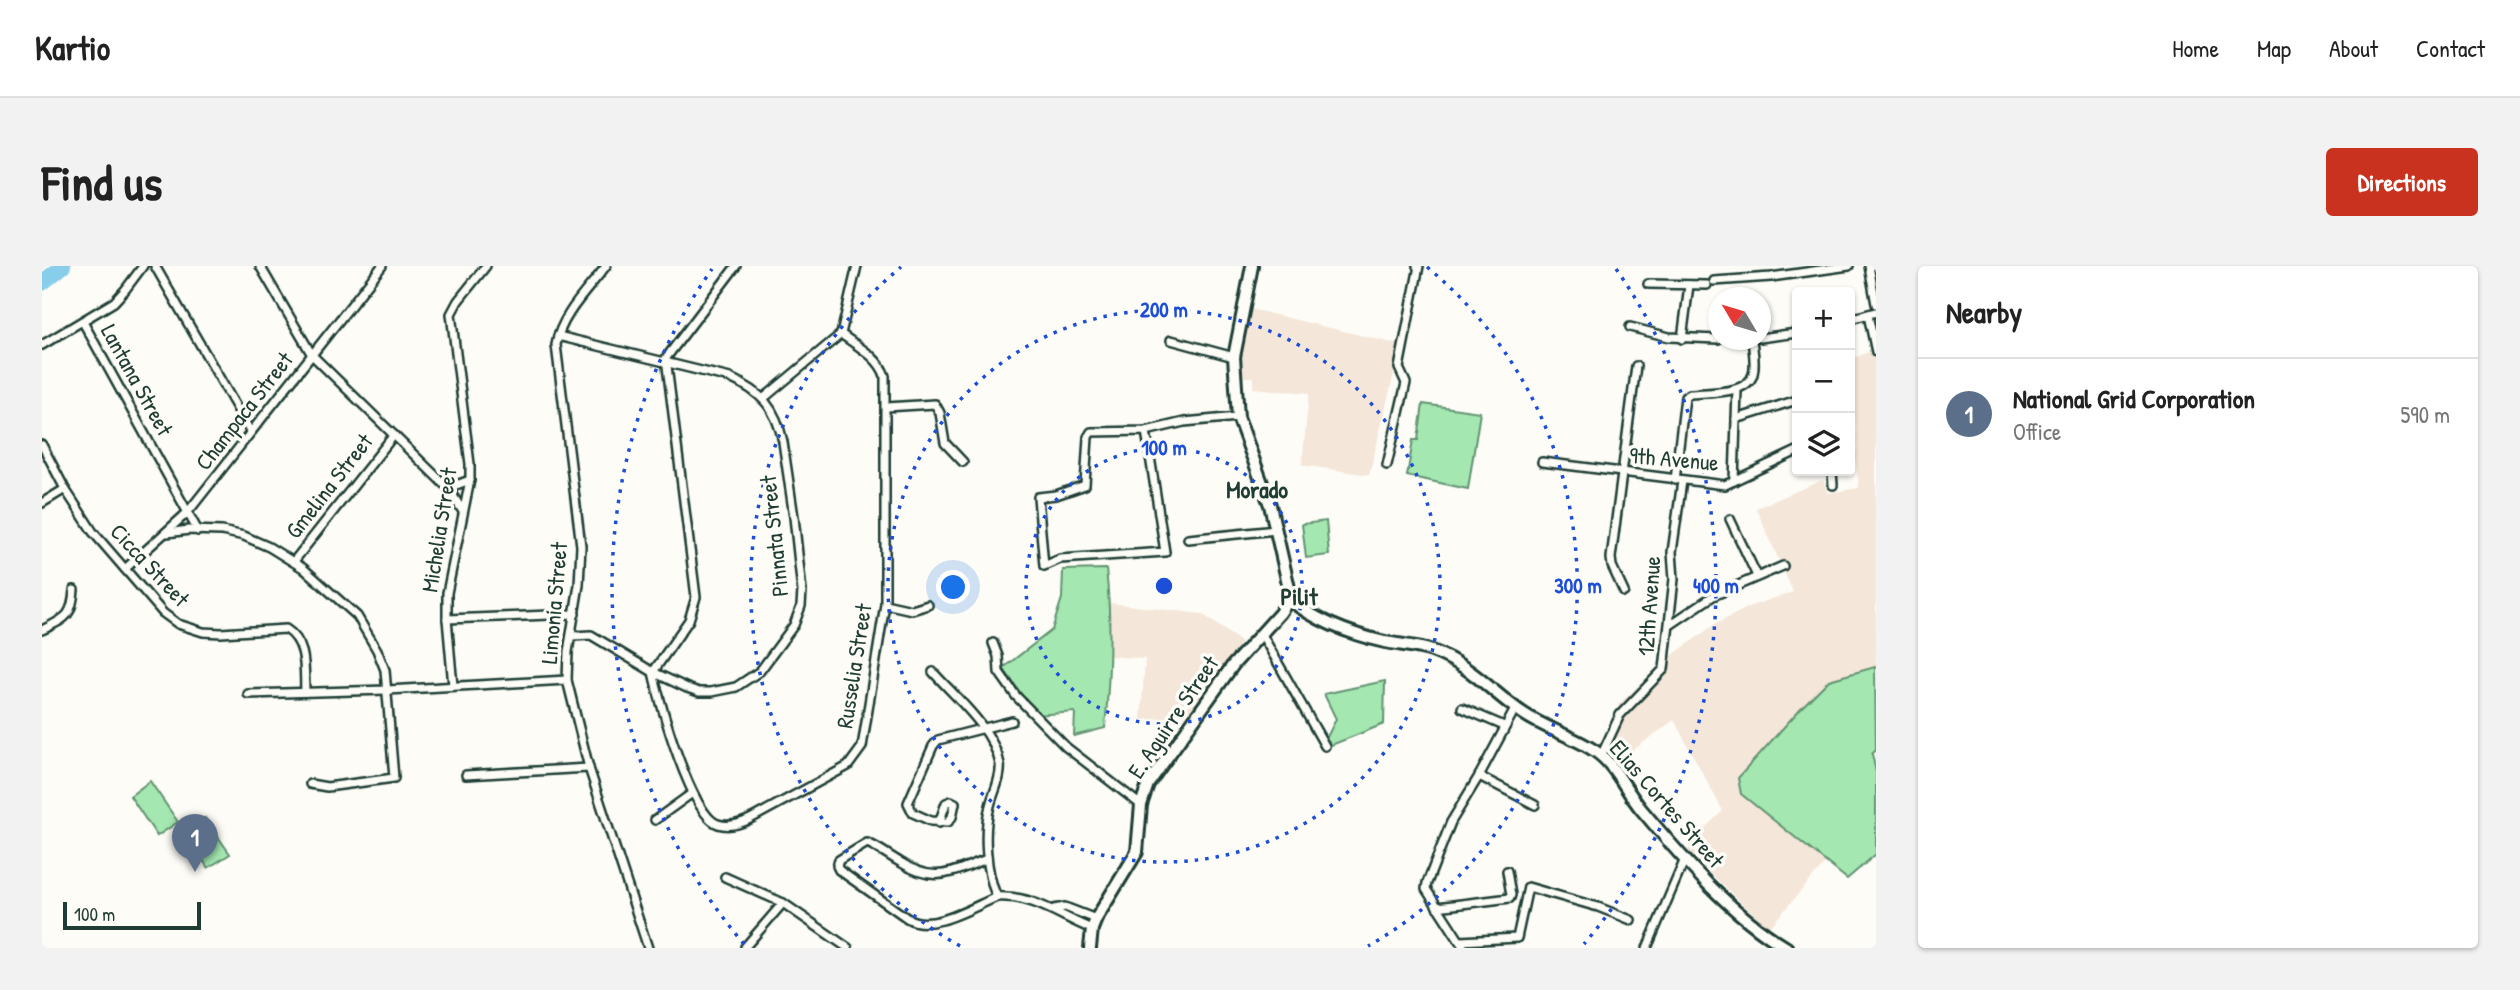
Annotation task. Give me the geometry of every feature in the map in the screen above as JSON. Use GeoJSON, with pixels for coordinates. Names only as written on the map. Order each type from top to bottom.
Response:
{"type":"FeatureCollection","features":[{"type":"Feature","properties":{"kind":"street"},"geometry":{"type":"LineString","coordinates":[[42,345],[114,302],[143,266]]}},
{"type":"Feature","properties":{"kind":"street"},"geometry":{"type":"LineString","coordinates":[[155,266],[250,431]]}},
{"type":"Feature","properties":{"kind":"street"},"geometry":{"type":"LineString","coordinates":[[260,266],[312,355],[448,488],[462,510]]}},
{"type":"Feature","properties":{"kind":"street","name":"Champaca Street"},"geometry":{"type":"LineString","coordinates":[[125,569],[188,512],[382,266]]}},
{"type":"Feature","properties":{"kind":"street","name":"Michelia Street"},"geometry":{"type":"LineString","coordinates":[[453,686],[447,619],[448,586],[470,480],[470,464],[451,314],[457,301],[486,266]]}},
{"type":"Feature","properties":{"kind":"street","name":"Limonia Street"},"geometry":{"type":"LineString","coordinates":[[606,266],[568,314],[558,336],[556,356],[581,546],[567,680],[589,768],[648,948]]}},
{"type":"Feature","properties":{"kind":"street"},"geometry":{"type":"LineString","coordinates":[[653,672],[689,620],[695,597],[667,355],[736,266]]}},
{"type":"Feature","properties":{"kind":"street"},"geometry":{"type":"LineString","coordinates":[[558,336],[730,378],[764,398],[841,334],[857,266]]}},
{"type":"Feature","properties":{"kind":"street"},"geometry":{"type":"LineString","coordinates":[[1252,266],[1234,358],[1238,417],[1270,505],[1289,588],[1289,599]]}},
{"type":"Feature","properties":{"kind":"street"},"geometry":{"type":"LineString","coordinates":[[1387,465],[1406,383],[1399,368],[1416,291],[1417,266]]}},
{"type":"Feature","properties":{"kind":"street"},"geometry":{"type":"LineString","coordinates":[[1648,284],[1689,285],[1849,266]]}},
{"type":"Feature","properties":{"kind":"street"},"geometry":{"type":"LineString","coordinates":[[1869,266],[1876,304]]}},
{"type":"Feature","properties":{"kind":"street"},"geometry":{"type":"LineString","coordinates":[[1682,339],[1689,285]]}},
{"type":"Feature","properties":{"kind":"street"},"geometry":{"type":"LineString","coordinates":[[1855,318],[1872,313],[1876,352]]}},
{"type":"Feature","properties":{"kind":"street","name":"Lantana Street"},"geometry":{"type":"LineString","coordinates":[[83,322],[198,531]]}},
{"type":"Feature","properties":{"kind":"street"},"geometry":{"type":"LineString","coordinates":[[1630,327],[1682,339],[1708,339]]}},
{"type":"Feature","properties":{"kind":"street","name":"Russelia Street"},"geometry":{"type":"LineString","coordinates":[[653,672],[691,794],[704,815],[716,824],[742,824],[848,766],[862,747],[885,604],[885,376],[882,367],[841,334]]}},
{"type":"Feature","properties":{"kind":"street"},"geometry":{"type":"LineString","coordinates":[[1771,337],[1792,334]]}},
{"type":"Feature","properties":{"kind":"street"},"geometry":{"type":"LineString","coordinates":[[1171,340],[1234,358]]}},
{"type":"Feature","properties":{"kind":"street"},"geometry":{"type":"LineString","coordinates":[[1734,481],[1737,390],[1748,383],[1754,373],[1753,350]]}},
{"type":"Feature","properties":{"kind":"street"},"geometry":{"type":"LineString","coordinates":[[1624,592],[1611,558],[1636,366]]}},
{"type":"Feature","properties":{"kind":"street","name":"12th Avenue"},"geometry":{"type":"LineString","coordinates":[[1601,755],[1620,715],[1663,670],[1674,579],[1672,552],[1685,397],[1690,394],[1737,390]]}},
{"type":"Feature","properties":{"kind":"street","name":"Pinnata Street"},"geometry":{"type":"LineString","coordinates":[[572,636],[591,635],[653,672],[699,692],[736,687],[760,671],[799,616],[802,591],[780,425],[764,398]]}},
{"type":"Feature","properties":{"kind":"street"},"geometry":{"type":"LineString","coordinates":[[1736,419],[1792,402]]}},
{"type":"Feature","properties":{"kind":"street"},"geometry":{"type":"LineString","coordinates":[[886,407],[935,404],[940,413],[945,443],[963,462]]}},
{"type":"Feature","properties":{"kind":"street"},"geometry":{"type":"LineString","coordinates":[[1146,431],[1165,552],[1060,559],[1044,566],[1038,497],[1056,495],[1085,485],[1088,437],[1091,432],[1146,431],[1184,422],[1238,417]]}},
{"type":"Feature","properties":{"kind":"street","name":"Gmelina Street"},"geometry":{"type":"LineString","coordinates":[[294,561],[394,435]]}},
{"type":"Feature","properties":{"kind":"street","name":"Cicca Street"},"geometry":{"type":"LineString","coordinates":[[43,449],[93,532],[154,604],[178,624],[203,632],[279,629],[293,633],[302,645],[305,692]]}},
{"type":"Feature","properties":{"kind":"street","name":"9th Avenue"},"geometry":{"type":"LineString","coordinates":[[1542,462],[1725,485],[1792,453]]}},
{"type":"Feature","properties":{"kind":"street"},"geometry":{"type":"LineString","coordinates":[[1832,476],[1833,485]]}},
{"type":"Feature","properties":{"kind":"street"},"geometry":{"type":"LineString","coordinates":[[448,488],[470,480]]}},
{"type":"Feature","properties":{"kind":"street"},"geometry":{"type":"LineString","coordinates":[[42,503],[65,489]]}},
{"type":"Feature","properties":{"kind":"street"},"geometry":{"type":"LineString","coordinates":[[1730,519],[1757,576]]}},
{"type":"Feature","properties":{"kind":"street"},"geometry":{"type":"LineString","coordinates":[[1188,540],[1276,530]]}},
{"type":"Feature","properties":{"kind":"street"},"geometry":{"type":"LineString","coordinates":[[167,533],[222,531],[244,536],[294,561],[358,616],[385,670],[394,778],[327,787],[310,783]]}},
{"type":"Feature","properties":{"kind":"street"},"geometry":{"type":"LineString","coordinates":[[1670,625],[1713,596],[1783,566]]}},
{"type":"Feature","properties":{"kind":"street"},"geometry":{"type":"LineString","coordinates":[[42,630],[67,618],[73,608],[74,590]]}},
{"type":"Feature","properties":{"kind":"street","name":"E. Aguirre Street"},"geometry":{"type":"LineString","coordinates":[[1090,948],[1094,924],[1137,852],[1141,805],[1148,784],[1233,665],[1280,613],[1289,599]]}},
{"type":"Feature","properties":{"kind":"street","name":"Elias Cortes Street"},"geometry":{"type":"LineString","coordinates":[[1289,599],[1308,615],[1347,631],[1430,650],[1457,662],[1515,709],[1601,755],[1639,807],[1685,859],[1756,928],[1787,948]]}},
{"type":"Feature","properties":{"kind":"street"},"geometry":{"type":"LineString","coordinates":[[885,604],[912,610],[928,605]]}},
{"type":"Feature","properties":{"kind":"street"},"geometry":{"type":"LineString","coordinates":[[447,619],[575,614]]}},
{"type":"Feature","properties":{"kind":"street"},"geometry":{"type":"LineString","coordinates":[[1261,634],[1325,746]]}},
{"type":"Feature","properties":{"kind":"street"},"geometry":{"type":"LineString","coordinates":[[993,643],[998,656],[999,672],[1016,696],[1066,747],[1141,805]]}},
{"type":"Feature","properties":{"kind":"street"},"geometry":{"type":"LineString","coordinates":[[933,672],[984,730],[994,746],[1000,766],[989,810],[987,859],[989,879],[997,897]]}},
{"type":"Feature","properties":{"kind":"street"},"geometry":{"type":"LineString","coordinates":[[248,694],[567,680]]}},
{"type":"Feature","properties":{"kind":"street"},"geometry":{"type":"LineString","coordinates":[[1462,708],[1504,726]]}},
{"type":"Feature","properties":{"kind":"street"},"geometry":{"type":"LineString","coordinates":[[1515,709],[1451,822],[1426,889],[1462,945],[1517,938],[1528,887],[1632,920]]}},
{"type":"Feature","properties":{"kind":"street"},"geometry":{"type":"LineString","coordinates":[[939,823],[913,813],[908,803],[933,746],[938,740],[1012,721]]}},
{"type":"Feature","properties":{"kind":"street"},"geometry":{"type":"LineString","coordinates":[[466,775],[589,768]]}},
{"type":"Feature","properties":{"kind":"street"},"geometry":{"type":"LineString","coordinates":[[1479,776],[1535,806]]}},
{"type":"Feature","properties":{"kind":"street"},"geometry":{"type":"LineString","coordinates":[[655,820],[691,794]]}},
{"type":"Feature","properties":{"kind":"street"},"geometry":{"type":"LineString","coordinates":[[987,859],[939,875],[927,876],[912,870],[869,843],[837,863],[839,870],[907,918],[919,923],[938,922],[997,897],[1024,898],[1054,909],[1062,917],[1094,924]]}},
{"type":"Feature","properties":{"kind":"street"},"geometry":{"type":"LineString","coordinates":[[1647,948],[1685,859]]}},
{"type":"Feature","properties":{"kind":"street"},"geometry":{"type":"LineString","coordinates":[[1437,907],[1510,898],[1507,871]]}},
{"type":"Feature","properties":{"kind":"street"},"geometry":{"type":"LineString","coordinates":[[725,877],[783,902],[848,948]]}},
{"type":"Feature","properties":{"kind":"street"},"geometry":{"type":"LineString","coordinates":[[745,947],[783,902]]}},
{"type":"Feature","properties":{"kind":"shaded area"},"geometry":{"type":"Polygon","coordinates":[[[1246,308],[1401,345],[1369,475],[1302,465],[1309,393],[1253,388],[1254,377],[1238,377],[1239,349],[1246,308]]]}},
{"type":"Feature","properties":{"kind":"shaded area"},"geometry":{"type":"Polygon","coordinates":[[[1876,349],[1876,669],[1874,667],[1829,681],[1801,708],[1785,827],[1827,861],[1769,928],[1687,852],[1694,838],[1723,811],[1674,720],[1614,764],[1602,747],[1619,704],[1666,660],[1714,625],[1751,606],[1793,592],[1756,508],[1823,480],[1828,493],[1859,488],[1855,458],[1855,357],[1876,349]]]}},
{"type":"Feature","properties":{"kind":"shaded area"},"geometry":{"type":"Polygon","coordinates":[[[1109,603],[1202,614],[1241,642],[1188,715],[1141,720],[1145,659],[1110,656],[1109,603]]]}},
{"type":"Feature","properties":{"kind":"green space"},"geometry":{"type":"Polygon","coordinates":[[[1423,404],[1480,412],[1468,489],[1407,476],[1413,440],[1418,440],[1423,404]]]}},
{"type":"Feature","properties":{"kind":"green space"},"geometry":{"type":"Polygon","coordinates":[[[1326,521],[1329,555],[1306,558],[1302,524],[1326,521]]]}},
{"type":"Feature","properties":{"kind":"green space"},"geometry":{"type":"Polygon","coordinates":[[[1106,569],[1110,648],[1105,728],[1074,736],[1075,712],[1036,715],[1003,668],[1052,630],[1062,598],[1063,570],[1106,569]]]}},
{"type":"Feature","properties":{"kind":"green space"},"geometry":{"type":"Polygon","coordinates":[[[1875,667],[1876,750],[1872,754],[1876,772],[1876,854],[1847,879],[1741,794],[1738,778],[1829,680],[1875,667]]]}},
{"type":"Feature","properties":{"kind":"green space"},"geometry":{"type":"Polygon","coordinates":[[[1385,681],[1384,724],[1329,746],[1326,739],[1336,719],[1324,694],[1385,681]]]}},
{"type":"Feature","properties":{"kind":"green space"},"geometry":{"type":"Polygon","coordinates":[[[150,781],[178,822],[157,836],[130,796],[150,781]]]}},
{"type":"Feature","properties":{"kind":"green space"},"geometry":{"type":"Polygon","coordinates":[[[205,818],[230,854],[208,868],[184,832],[205,818]]]}},
{"type":"Feature","properties":{"kind":"waterway"},"geometry":{"type":"LineString","coordinates":[[42,283],[63,266]]}},
{"type":"Feature","properties":{"kind":"place","name":"National Grid Corporation"},"geometry":{"type":"Point","coordinates":[195,872]}},
{"type":"Feature","properties":{"kind":"district","name":"Morado"},"geometry":{"type":"Point","coordinates":[1257,490]}},
{"type":"Feature","properties":{"kind":"district","name":"Pilit"},"geometry":{"type":"Point","coordinates":[1299,597]}}]}
